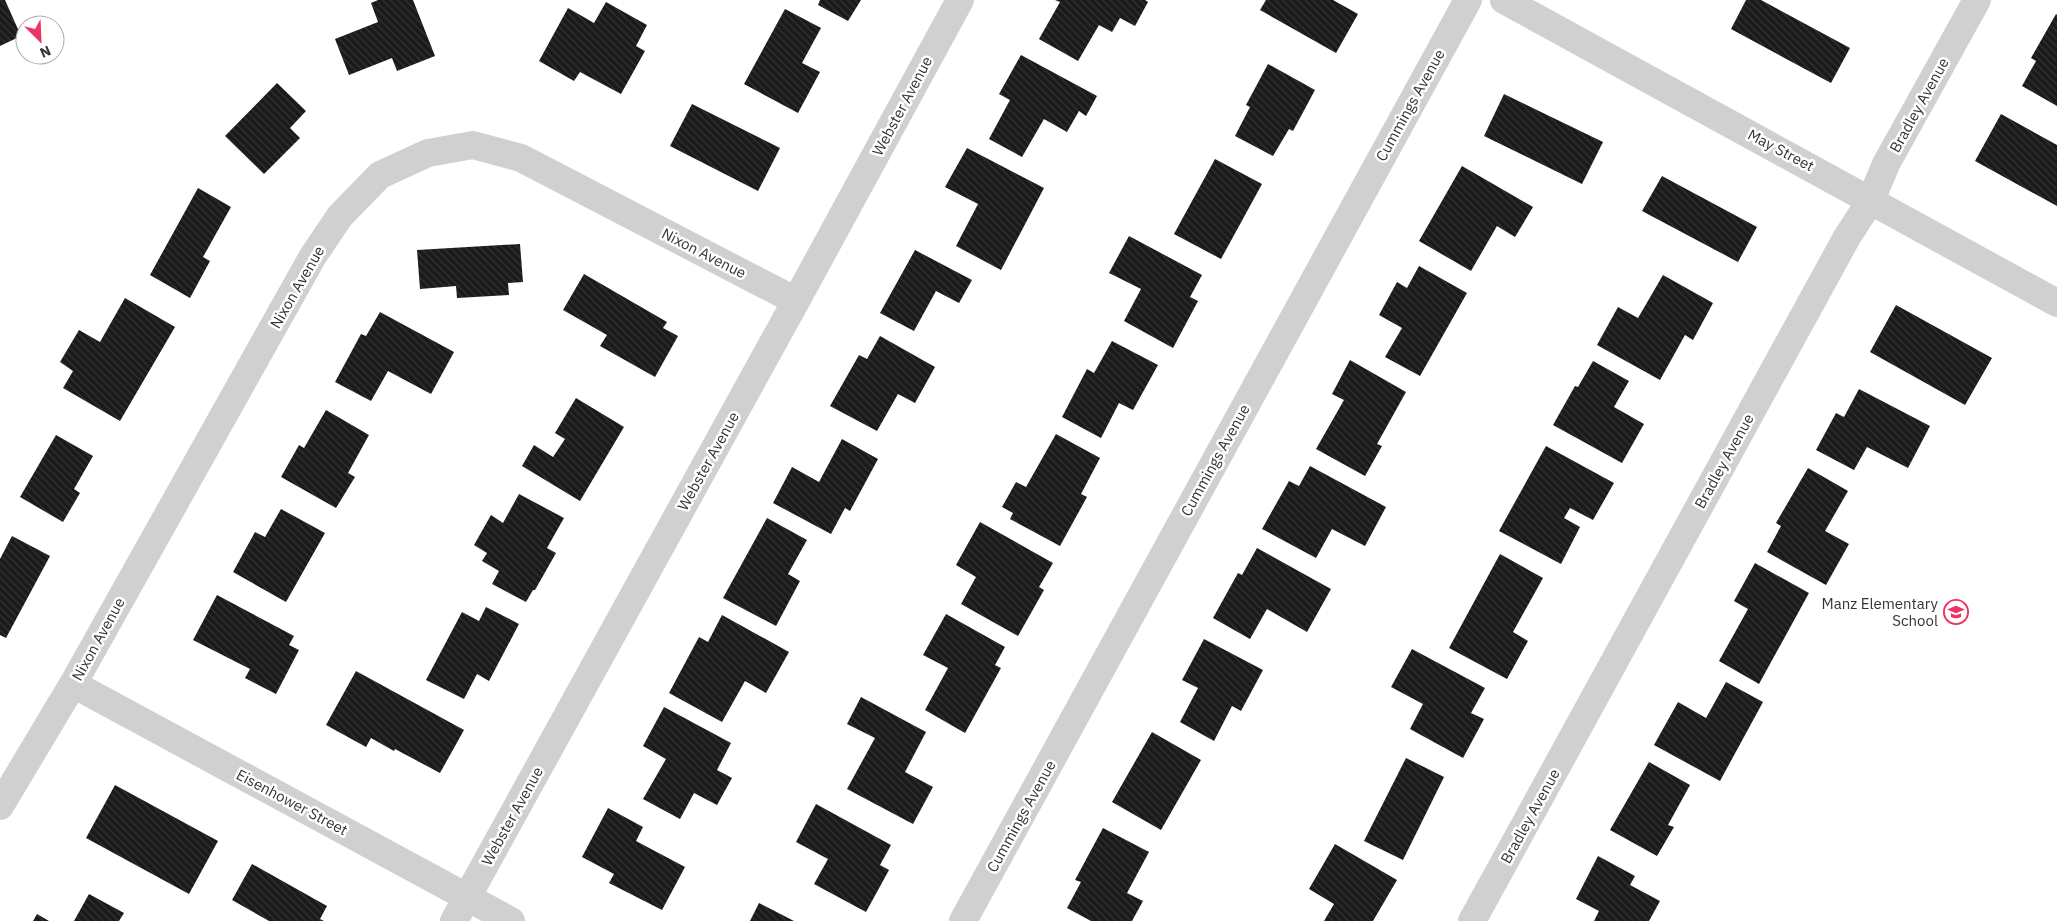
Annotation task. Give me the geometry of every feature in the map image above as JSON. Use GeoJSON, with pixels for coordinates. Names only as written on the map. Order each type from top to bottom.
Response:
{"type":"FeatureCollection","features":[{"type":"Feature","properties":{"kind":"street","name":"Webster Avenue"},"geometry":{"type":"LineString","coordinates":[[454,921],[960,0]]}},
{"type":"Feature","properties":{"kind":"street","name":"Cummings Avenue"},"geometry":{"type":"LineString","coordinates":[[963,921],[1468,0]]}},
{"type":"Feature","properties":{"kind":"street","name":"May Street"},"geometry":{"type":"LineString","coordinates":[[1504,0],[2057,302]]}},
{"type":"Feature","properties":{"kind":"street","name":"Bradley Avenue"},"geometry":{"type":"LineString","coordinates":[[1472,921],[1842,246],[1871,200],[1886,164],[1977,0]]}},
{"type":"Feature","properties":{"kind":"street","name":"Nixon Avenue"},"geometry":{"type":"LineString","coordinates":[[0,806],[73,684],[313,256],[340,216],[380,175],[428,153],[473,145],[521,158],[796,301]]}},
{"type":"Feature","properties":{"kind":"street","name":"Eisenhower Street"},"geometry":{"type":"LineString","coordinates":[[73,684],[511,921]]}},
{"type":"Feature","properties":{"kind":"building"},"geometry":{"type":"Polygon","coordinates":[[[0,0],[5,0],[15,22],[15,39],[0,46],[0,0]]]}},
{"type":"Feature","properties":{"kind":"building"},"geometry":{"type":"Polygon","coordinates":[[[378,0],[413,0],[435,56],[397,71],[392,58],[349,75],[335,39],[378,22],[371,3],[378,0]]]}},
{"type":"Feature","properties":{"kind":"building"},"geometry":{"type":"Polygon","coordinates":[[[820,0],[861,0],[848,21],[818,5],[820,0]]]}},
{"type":"Feature","properties":{"kind":"building"},"geometry":{"type":"Polygon","coordinates":[[[1055,0],[1145,0],[1148,2],[1135,26],[1120,18],[1112,32],[1099,25],[1078,61],[1039,39],[1060,2],[1055,0]]]}},
{"type":"Feature","properties":{"kind":"building"},"geometry":{"type":"Polygon","coordinates":[[[1266,0],[1333,0],[1358,14],[1336,53],[1260,10],[1266,0]]]}},
{"type":"Feature","properties":{"kind":"building"},"geometry":{"type":"Polygon","coordinates":[[[1746,0],[1761,0],[1850,48],[1831,83],[1731,29],[1746,0]]]}},
{"type":"Feature","properties":{"kind":"building"},"geometry":{"type":"Polygon","coordinates":[[[606,2],[647,25],[636,46],[645,51],[621,94],[580,72],[574,81],[539,61],[568,8],[594,23],[606,2]]]}},
{"type":"Feature","properties":{"kind":"building"},"geometry":{"type":"Polygon","coordinates":[[[785,9],[821,28],[802,63],[820,72],[798,113],[744,84],[785,9]]]}},
{"type":"Feature","properties":{"kind":"building"},"geometry":{"type":"Polygon","coordinates":[[[2056,14],[2057,106],[2022,86],[2036,61],[2031,58],[2056,14]]]}},
{"type":"Feature","properties":{"kind":"building"},"geometry":{"type":"Polygon","coordinates":[[[1021,55],[1097,96],[1086,116],[1079,111],[1067,132],[1044,119],[1022,157],[989,139],[1010,100],[999,94],[1021,55]]]}},
{"type":"Feature","properties":{"kind":"building"},"geometry":{"type":"Polygon","coordinates":[[[1268,64],[1315,90],[1293,131],[1289,129],[1273,156],[1235,136],[1250,107],[1246,105],[1268,64]]]}},
{"type":"Feature","properties":{"kind":"building"},"geometry":{"type":"Polygon","coordinates":[[[277,83],[306,111],[290,128],[300,138],[264,174],[225,136],[277,83]]]}},
{"type":"Feature","properties":{"kind":"building"},"geometry":{"type":"Polygon","coordinates":[[[1504,94],[1603,142],[1582,184],[1484,136],[1504,94]]]}},
{"type":"Feature","properties":{"kind":"building"},"geometry":{"type":"Polygon","coordinates":[[[692,104],[780,148],[758,191],[670,146],[692,104]]]}},
{"type":"Feature","properties":{"kind":"building"},"geometry":{"type":"Polygon","coordinates":[[[2001,114],[2057,145],[2057,206],[1975,161],[2001,114]]]}},
{"type":"Feature","properties":{"kind":"building"},"geometry":{"type":"Polygon","coordinates":[[[967,148],[1044,188],[1001,270],[956,246],[978,204],[945,187],[967,148]]]}},
{"type":"Feature","properties":{"kind":"building"},"geometry":{"type":"Polygon","coordinates":[[[1215,159],[1262,184],[1221,259],[1174,234],[1215,159]]]}},
{"type":"Feature","properties":{"kind":"building"},"geometry":{"type":"Polygon","coordinates":[[[1462,166],[1533,207],[1515,237],[1497,226],[1471,271],[1419,241],[1462,166]]]}},
{"type":"Feature","properties":{"kind":"building"},"geometry":{"type":"Polygon","coordinates":[[[1662,176],[1757,227],[1738,262],[1642,211],[1662,176]]]}},
{"type":"Feature","properties":{"kind":"building"},"geometry":{"type":"Polygon","coordinates":[[[198,188],[231,207],[203,257],[210,261],[190,298],[150,275],[198,188]]]}},
{"type":"Feature","properties":{"kind":"building"},"geometry":{"type":"Polygon","coordinates":[[[1129,236],[1202,275],[1190,297],[1198,301],[1173,348],[1124,321],[1141,289],[1109,273],[1129,236]]]}},
{"type":"Feature","properties":{"kind":"building"},"geometry":{"type":"Polygon","coordinates":[[[520,244],[523,282],[508,283],[509,295],[457,298],[456,286],[420,289],[417,250],[520,244]]]}},
{"type":"Feature","properties":{"kind":"building"},"geometry":{"type":"Polygon","coordinates":[[[915,250],[972,280],[959,303],[936,291],[914,331],[880,313],[915,250]]]}},
{"type":"Feature","properties":{"kind":"building"},"geometry":{"type":"Polygon","coordinates":[[[1419,266],[1467,293],[1420,376],[1385,357],[1402,328],[1379,315],[1397,282],[1407,288],[1419,266]]]}},
{"type":"Feature","properties":{"kind":"building"},"geometry":{"type":"Polygon","coordinates":[[[584,274],[667,322],[663,328],[678,336],[655,377],[600,346],[607,335],[563,310],[584,274]]]}},
{"type":"Feature","properties":{"kind":"building"},"geometry":{"type":"Polygon","coordinates":[[[1663,275],[1713,303],[1693,340],[1685,335],[1660,380],[1597,345],[1618,307],[1638,318],[1663,275]]]}},
{"type":"Feature","properties":{"kind":"building"},"geometry":{"type":"Polygon","coordinates":[[[125,298],[175,327],[120,421],[63,388],[73,371],[60,362],[79,330],[100,342],[125,298]]]}},
{"type":"Feature","properties":{"kind":"building"},"geometry":{"type":"Polygon","coordinates":[[[1896,305],[1992,358],[1965,405],[1870,352],[1896,305]]]}},
{"type":"Feature","properties":{"kind":"building"},"geometry":{"type":"Polygon","coordinates":[[[380,312],[454,352],[431,394],[388,371],[371,401],[335,382],[361,334],[366,336],[380,312]]]}},
{"type":"Feature","properties":{"kind":"building"},"geometry":{"type":"Polygon","coordinates":[[[880,336],[935,367],[915,403],[898,394],[877,431],[830,406],[859,355],[867,359],[880,336]]]}},
{"type":"Feature","properties":{"kind":"building"},"geometry":{"type":"Polygon","coordinates":[[[1112,341],[1158,365],[1133,410],[1119,403],[1101,438],[1062,417],[1087,369],[1094,373],[1112,341]]]}},
{"type":"Feature","properties":{"kind":"building"},"geometry":{"type":"Polygon","coordinates":[[[1350,360],[1406,392],[1377,444],[1382,446],[1365,476],[1316,449],[1344,400],[1332,394],[1350,360]]]}},
{"type":"Feature","properties":{"kind":"building"},"geometry":{"type":"Polygon","coordinates":[[[1593,361],[1629,381],[1614,407],[1644,424],[1622,463],[1553,425],[1575,386],[1578,387],[1593,361]]]}},
{"type":"Feature","properties":{"kind":"building"},"geometry":{"type":"Polygon","coordinates":[[[1859,389],[1930,426],[1908,468],[1867,447],[1854,470],[1816,450],[1836,413],[1844,417],[1859,389]]]}},
{"type":"Feature","properties":{"kind":"building"},"geometry":{"type":"Polygon","coordinates":[[[576,398],[624,427],[580,501],[522,466],[534,445],[553,457],[565,439],[555,433],[576,398]]]}},
{"type":"Feature","properties":{"kind":"building"},"geometry":{"type":"Polygon","coordinates":[[[326,410],[369,435],[348,473],[355,477],[336,508],[281,477],[299,445],[304,448],[326,410]]]}},
{"type":"Feature","properties":{"kind":"building"},"geometry":{"type":"Polygon","coordinates":[[[1056,434],[1100,458],[1081,494],[1087,497],[1060,546],[1010,519],[1013,513],[1002,507],[1016,482],[1026,487],[1056,434]]]}},
{"type":"Feature","properties":{"kind":"building"},"geometry":{"type":"Polygon","coordinates":[[[56,435],[93,456],[74,489],[80,493],[63,522],[20,497],[56,435]]]}},
{"type":"Feature","properties":{"kind":"building"},"geometry":{"type":"Polygon","coordinates":[[[842,439],[878,459],[850,511],[845,508],[831,534],[773,503],[792,467],[819,482],[842,439]]]}},
{"type":"Feature","properties":{"kind":"building"},"geometry":{"type":"Polygon","coordinates":[[[1546,446],[1614,483],[1593,520],[1570,508],[1564,518],[1580,527],[1561,564],[1499,531],[1546,446]]]}},
{"type":"Feature","properties":{"kind":"building"},"geometry":{"type":"Polygon","coordinates":[[[1310,466],[1386,507],[1365,546],[1332,529],[1316,558],[1262,529],[1289,481],[1299,486],[1310,466]]]}},
{"type":"Feature","properties":{"kind":"building"},"geometry":{"type":"Polygon","coordinates":[[[1808,468],[1848,491],[1825,531],[1849,544],[1826,585],[1767,552],[1781,526],[1776,523],[1808,468]]]}},
{"type":"Feature","properties":{"kind":"building"},"geometry":{"type":"Polygon","coordinates":[[[519,494],[564,518],[547,548],[556,553],[526,602],[492,584],[499,571],[482,561],[487,553],[474,545],[491,515],[503,523],[519,494]]]}},
{"type":"Feature","properties":{"kind":"building"},"geometry":{"type":"Polygon","coordinates":[[[281,509],[325,533],[286,602],[233,572],[255,532],[265,537],[281,509]]]}},
{"type":"Feature","properties":{"kind":"building"},"geometry":{"type":"Polygon","coordinates":[[[767,518],[807,540],[788,574],[800,581],[776,626],[723,598],[767,518]]]}},
{"type":"Feature","properties":{"kind":"building"},"geometry":{"type":"Polygon","coordinates":[[[980,522],[1053,563],[1039,587],[1044,590],[1018,636],[961,604],[976,577],[956,565],[980,522]]]}},
{"type":"Feature","properties":{"kind":"building"},"geometry":{"type":"Polygon","coordinates":[[[12,536],[50,556],[6,638],[0,635],[0,559],[12,536]]]}},
{"type":"Feature","properties":{"kind":"building"},"geometry":{"type":"Polygon","coordinates":[[[1257,548],[1331,589],[1307,632],[1267,609],[1250,639],[1213,618],[1238,573],[1242,575],[1257,548]]]}},
{"type":"Feature","properties":{"kind":"building"},"geometry":{"type":"Polygon","coordinates":[[[1500,554],[1543,578],[1513,632],[1528,641],[1507,679],[1449,648],[1500,554]]]}},
{"type":"Feature","properties":{"kind":"building"},"geometry":{"type":"Polygon","coordinates":[[[1755,563],[1809,593],[1759,684],[1719,661],[1748,609],[1734,601],[1755,563]]]}},
{"type":"Feature","properties":{"kind":"building"},"geometry":{"type":"Polygon","coordinates":[[[217,595],[294,636],[289,645],[299,650],[276,694],[245,678],[250,669],[193,640],[217,595]]]}},
{"type":"Feature","properties":{"kind":"building"},"geometry":{"type":"Polygon","coordinates":[[[486,607],[519,624],[489,681],[477,674],[464,699],[426,680],[462,612],[479,621],[486,607]]]}},
{"type":"Feature","properties":{"kind":"building"},"geometry":{"type":"Polygon","coordinates":[[[946,614],[1005,647],[995,665],[1001,668],[965,733],[925,710],[948,668],[923,655],[946,614]]]}},
{"type":"Feature","properties":{"kind":"building"},"geometry":{"type":"Polygon","coordinates":[[[722,615],[789,652],[766,693],[745,681],[722,722],[669,693],[699,637],[708,642],[722,615]]]}},
{"type":"Feature","properties":{"kind":"building"},"geometry":{"type":"Polygon","coordinates":[[[1204,639],[1263,670],[1241,711],[1232,706],[1214,741],[1180,722],[1198,688],[1182,680],[1204,639]]]}},
{"type":"Feature","properties":{"kind":"building"},"geometry":{"type":"Polygon","coordinates":[[[1412,649],[1485,688],[1471,713],[1484,719],[1463,758],[1410,729],[1423,704],[1391,687],[1412,649]]]}},
{"type":"Feature","properties":{"kind":"building"},"geometry":{"type":"Polygon","coordinates":[[[356,671],[464,730],[440,773],[371,738],[366,747],[326,725],[356,671]]]}},
{"type":"Feature","properties":{"kind":"building"},"geometry":{"type":"Polygon","coordinates":[[[1726,682],[1763,702],[1720,781],[1654,745],[1678,702],[1706,718],[1726,682]]]}},
{"type":"Feature","properties":{"kind":"building"},"geometry":{"type":"Polygon","coordinates":[[[861,697],[926,732],[905,772],[933,787],[913,824],[847,789],[875,738],[847,724],[861,697]]]}},
{"type":"Feature","properties":{"kind":"building"},"geometry":{"type":"Polygon","coordinates":[[[664,707],[731,743],[717,770],[732,778],[717,805],[694,793],[680,819],[643,799],[666,759],[643,746],[664,707]]]}},
{"type":"Feature","properties":{"kind":"building"},"geometry":{"type":"Polygon","coordinates":[[[1152,732],[1201,760],[1161,830],[1112,802],[1152,732]]]}},
{"type":"Feature","properties":{"kind":"building"},"geometry":{"type":"Polygon","coordinates":[[[1406,758],[1444,777],[1403,860],[1364,841],[1406,758]]]}},
{"type":"Feature","properties":{"kind":"building"},"geometry":{"type":"Polygon","coordinates":[[[1649,762],[1690,785],[1668,825],[1674,827],[1657,856],[1610,830],[1649,762]]]}},
{"type":"Feature","properties":{"kind":"building"},"geometry":{"type":"Polygon","coordinates":[[[115,785],[218,841],[189,894],[86,838],[115,785]]]}},
{"type":"Feature","properties":{"kind":"building"},"geometry":{"type":"Polygon","coordinates":[[[816,804],[891,845],[880,865],[889,870],[866,912],[814,884],[828,859],[796,842],[816,804]]]}},
{"type":"Feature","properties":{"kind":"building"},"geometry":{"type":"Polygon","coordinates":[[[608,808],[643,827],[636,841],[685,867],[662,910],[609,883],[614,874],[582,857],[608,808]]]}},
{"type":"Feature","properties":{"kind":"building"},"geometry":{"type":"Polygon","coordinates":[[[1103,828],[1149,852],[1127,893],[1143,901],[1132,921],[1091,921],[1067,908],[1081,882],[1075,880],[1103,828]]]}},
{"type":"Feature","properties":{"kind":"building"},"geometry":{"type":"Polygon","coordinates":[[[1335,844],[1397,880],[1373,921],[1324,921],[1334,904],[1309,889],[1335,844]]]}},
{"type":"Feature","properties":{"kind":"building"},"geometry":{"type":"Polygon","coordinates":[[[1598,856],[1635,876],[1630,885],[1660,901],[1649,921],[1594,921],[1599,911],[1576,899],[1598,856]]]}},
{"type":"Feature","properties":{"kind":"building"},"geometry":{"type":"Polygon","coordinates":[[[252,864],[327,906],[320,919],[324,921],[269,921],[232,900],[252,864]]]}},
{"type":"Feature","properties":{"kind":"building"},"geometry":{"type":"Polygon","coordinates":[[[89,894],[124,913],[119,921],[74,921],[89,894]]]}},
{"type":"Feature","properties":{"kind":"building"},"geometry":{"type":"Polygon","coordinates":[[[759,903],[794,921],[750,921],[759,903]]]}},
{"type":"Feature","properties":{"kind":"building"},"geometry":{"type":"Polygon","coordinates":[[[37,914],[49,921],[33,921],[37,914]]]}},
{"type":"Feature","properties":{"kind":"place","name":"Manz Elementary School"},"geometry":{"type":"Point","coordinates":[1956,612]}}]}
